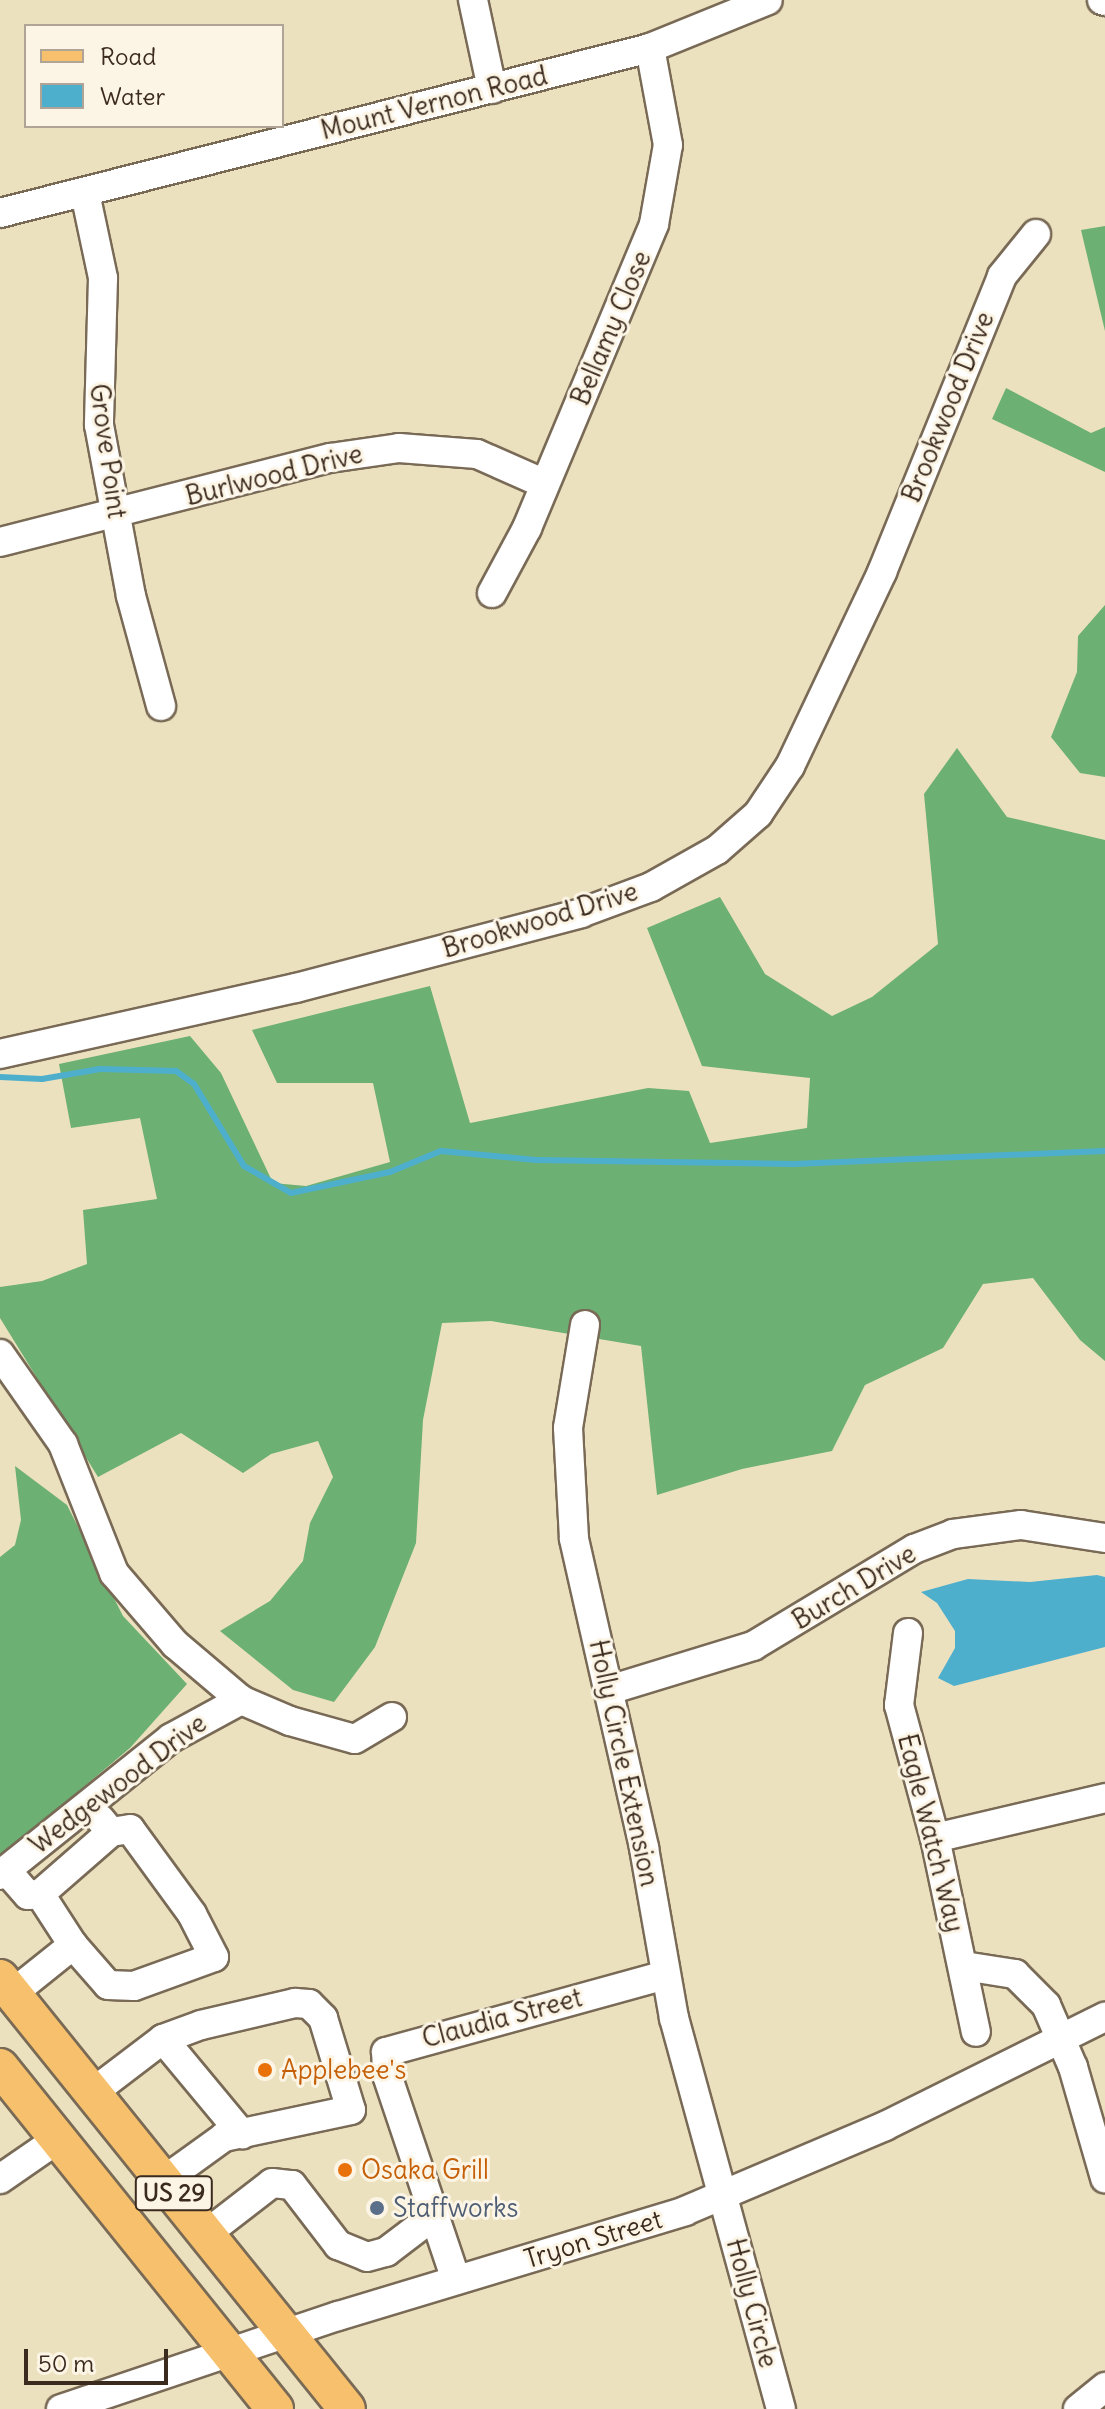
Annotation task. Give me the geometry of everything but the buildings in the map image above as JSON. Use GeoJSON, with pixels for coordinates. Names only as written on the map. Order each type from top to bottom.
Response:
{"type":"FeatureCollection","features":[{"type":"Feature","properties":{"kind":"main road","name":"US 29"},"geometry":{"type":"LineString","coordinates":[[6,1985],[347,2409]]}},
{"type":"Feature","properties":{"kind":"main road","name":"US 29"},"geometry":{"type":"LineString","coordinates":[[0,2067],[275,2409]]}},
{"type":"Feature","properties":{"kind":"street"},"geometry":{"type":"LineString","coordinates":[[473,0],[492,89]]}},
{"type":"Feature","properties":{"kind":"street","name":"Mount Vernon Road"},"geometry":{"type":"LineString","coordinates":[[0,213],[650,48],[768,0]]}},
{"type":"Feature","properties":{"kind":"street","name":"Bellamy Close"},"geometry":{"type":"LineString","coordinates":[[492,593],[545,484],[643,253],[663,190],[668,127],[650,48]]}},
{"type":"Feature","properties":{"kind":"street","name":"Grove Point"},"geometry":{"type":"LineString","coordinates":[[85,193],[103,278],[97,388],[116,513],[141,640],[161,706]]}},
{"type":"Feature","properties":{"kind":"street","name":"Brookwood Drive"},"geometry":{"type":"LineString","coordinates":[[0,1054],[296,988],[581,913],[651,887],[717,850],[758,814],[790,766],[882,572],[1002,276],[1036,234]]}},
{"type":"Feature","properties":{"kind":"street","name":"Burlwood Drive"},"geometry":{"type":"LineString","coordinates":[[0,542],[330,458],[399,448],[477,454],[545,484]]}},
{"type":"Feature","properties":{"kind":"street","name":"Holly Circle Extension"},"geometry":{"type":"LineString","coordinates":[[585,1325],[568,1428],[567,1488],[644,1848],[665,1975],[722,2197]]}},
{"type":"Feature","properties":{"kind":"street"},"geometry":{"type":"LineString","coordinates":[[0,1354],[63,1444],[114,1573],[127,1592],[175,1644],[241,1700],[290,1721],[355,1739],[392,1717]]}},
{"type":"Feature","properties":{"kind":"street","name":"Burch Drive"},"geometry":{"type":"LineString","coordinates":[[609,1690],[753,1646],[914,1549],[953,1534],[1021,1525],[1105,1538]]}},
{"type":"Feature","properties":{"kind":"street","name":"Eagle Watch Way"},"geometry":{"type":"LineString","coordinates":[[908,1633],[899,1705],[935,1838],[976,2032]]}},
{"type":"Feature","properties":{"kind":"street","name":"Wedgewood Drive"},"geometry":{"type":"LineString","coordinates":[[3,1872],[181,1730],[241,1700]]}},
{"type":"Feature","properties":{"kind":"street"},"geometry":{"type":"LineString","coordinates":[[935,1838],[1105,1798]]}},
{"type":"Feature","properties":{"kind":"street"},"geometry":{"type":"LineString","coordinates":[[87,1803],[111,1832]]}},
{"type":"Feature","properties":{"kind":"street"},"geometry":{"type":"LineString","coordinates":[[3,1872],[28,1895],[40,1894],[111,1832],[130,1829],[192,1914],[214,1957],[134,1986],[108,1985],[73,1945],[40,1894]]}},
{"type":"Feature","properties":{"kind":"street"},"geometry":{"type":"LineString","coordinates":[[6,1985],[73,1945]]}},
{"type":"Feature","properties":{"kind":"street"},"geometry":{"type":"LineString","coordinates":[[964,1966],[1015,1974],[1046,2005],[1062,2038],[1105,2178]]}},
{"type":"Feature","properties":{"kind":"street","name":"Claudia Street"},"geometry":{"type":"LineString","coordinates":[[456,2280],[384,2061],[393,2047],[665,1975]]}},
{"type":"Feature","properties":{"kind":"street"},"geometry":{"type":"LineString","coordinates":[[92,2093],[163,2039],[214,2022],[309,2004],[323,2018],[351,2110]]}},
{"type":"Feature","properties":{"kind":"street","name":"Tryon Street"},"geometry":{"type":"LineString","coordinates":[[61,2409],[722,2197],[872,2132],[1105,2017]]}},
{"type":"Feature","properties":{"kind":"street"},"geometry":{"type":"LineString","coordinates":[[163,2039],[242,2134]]}},
{"type":"Feature","properties":{"kind":"street"},"geometry":{"type":"LineString","coordinates":[[163,2181],[208,2144],[395,2098]]}},
{"type":"Feature","properties":{"kind":"street"},"geometry":{"type":"LineString","coordinates":[[0,2179],[58,2139]]}},
{"type":"Feature","properties":{"kind":"street"},"geometry":{"type":"LineString","coordinates":[[206,2234],[272,2183],[292,2185],[338,2245],[367,2257],[386,2252],[436,2214]]}},
{"type":"Feature","properties":{"kind":"street","name":"Holly Circle"},"geometry":{"type":"LineString","coordinates":[[722,2197],[781,2409]]}},
{"type":"Feature","properties":{"kind":"street"},"geometry":{"type":"LineString","coordinates":[[1078,2409],[1105,2387]]}},
{"type":"Feature","properties":{"kind":"green space"},"geometry":{"type":"Polygon","coordinates":[[[1105,226],[1105,331],[1081,230],[1105,226]]]}},
{"type":"Feature","properties":{"kind":"green space"},"geometry":{"type":"Polygon","coordinates":[[[1006,388],[1091,433],[1105,427],[1105,472],[992,419],[1006,388]]]}},
{"type":"Feature","properties":{"kind":"green space"},"geometry":{"type":"Polygon","coordinates":[[[1105,605],[1105,777],[1080,773],[1051,737],[1077,672],[1078,636],[1105,605]]]}},
{"type":"Feature","properties":{"kind":"green space"},"geometry":{"type":"Polygon","coordinates":[[[957,748],[1007,817],[1105,840],[1105,1361],[1080,1340],[1033,1278],[983,1284],[943,1348],[865,1385],[832,1451],[742,1469],[657,1495],[641,1346],[491,1321],[442,1323],[423,1420],[416,1543],[375,1647],[334,1702],[293,1690],[220,1631],[270,1601],[303,1561],[310,1523],[333,1477],[318,1441],[271,1454],[243,1473],[181,1433],[98,1477],[0,1318],[0,1287],[42,1281],[87,1264],[83,1210],[157,1199],[140,1118],[71,1128],[59,1064],[190,1036],[221,1073],[273,1183],[306,1186],[390,1162],[373,1083],[277,1083],[252,1030],[430,986],[470,1123],[648,1088],[689,1091],[710,1143],[807,1128],[810,1078],[702,1066],[647,928],[720,897],[765,974],[832,1016],[872,997],[938,944],[924,794],[957,748]]]}},
{"type":"Feature","properties":{"kind":"green space"},"geometry":{"type":"Polygon","coordinates":[[[15,1466],[67,1505],[123,1616],[187,1684],[130,1748],[0,1857],[0,1557],[15,1545],[21,1520],[15,1466]]]}},
{"type":"Feature","properties":{"kind":"water"},"geometry":{"type":"Polygon","coordinates":[[[1097,1575],[1105,1577],[1105,1647],[954,1686],[938,1678],[955,1648],[955,1631],[937,1603],[921,1592],[968,1579],[1030,1582],[1097,1575]]]}},
{"type":"Feature","properties":{"kind":"waterway"},"geometry":{"type":"LineString","coordinates":[[0,1077],[42,1079],[100,1069],[176,1071],[194,1084],[244,1166],[291,1193],[390,1172],[441,1151],[536,1160],[794,1164],[1105,1151]]}},
{"type":"Feature","properties":{"kind":"place","name":"Applebee's"},"geometry":{"type":"Point","coordinates":[265,2070]}},
{"type":"Feature","properties":{"kind":"place","name":"Osaka Grill"},"geometry":{"type":"Point","coordinates":[345,2170]}},
{"type":"Feature","properties":{"kind":"place","name":"Staffworks"},"geometry":{"type":"Point","coordinates":[377,2208]}}]}
